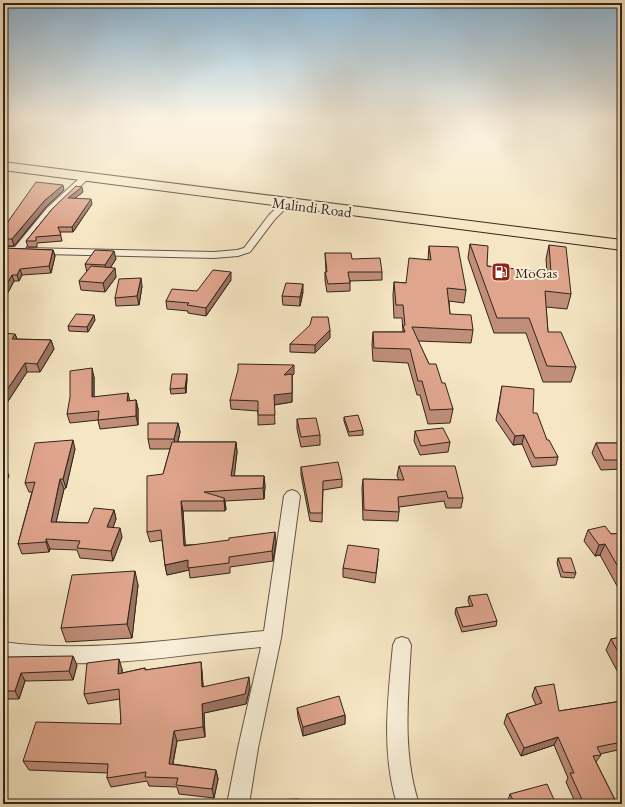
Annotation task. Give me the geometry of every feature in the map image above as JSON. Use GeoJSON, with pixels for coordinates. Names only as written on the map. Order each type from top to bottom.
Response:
{"type":"FeatureCollection","features":[{"type":"Feature","properties":{"kind":"highway","name":"Malindi Road"},"geometry":{"type":"LineString","coordinates":[[3,166],[286,204],[622,245]]}},
{"type":"Feature","properties":{"kind":"street"},"geometry":{"type":"LineString","coordinates":[[17,251],[50,210],[86,177]]}},
{"type":"Feature","properties":{"kind":"street"},"geometry":{"type":"LineString","coordinates":[[3,250],[214,255],[238,253],[247,250],[272,217],[286,204]]}},
{"type":"Feature","properties":{"kind":"street"},"geometry":{"type":"LineString","coordinates":[[238,804],[248,748],[272,638],[292,496]]}},
{"type":"Feature","properties":{"kind":"street"},"geometry":{"type":"LineString","coordinates":[[3,650],[62,657],[100,656],[272,638]]}},
{"type":"Feature","properties":{"kind":"street"},"geometry":{"type":"LineString","coordinates":[[402,644],[398,700],[399,763],[408,804]]}},
{"type":"Feature","properties":{"kind":"building"},"geometry":{"type":"Polygon","coordinates":[[[36,182],[63,185],[44,201],[12,239],[3,239],[3,225],[7,223],[36,182]]]}},
{"type":"Feature","properties":{"kind":"building"},"geometry":{"type":"Polygon","coordinates":[[[76,186],[82,187],[68,198],[91,199],[72,227],[58,227],[61,235],[36,237],[36,241],[26,241],[53,208],[76,186]]]}},
{"type":"Feature","properties":{"kind":"building"},"geometry":{"type":"Polygon","coordinates":[[[470,244],[488,246],[487,266],[551,273],[549,245],[566,247],[571,294],[545,291],[548,332],[561,332],[576,367],[547,366],[529,318],[497,318],[470,244]]]}},
{"type":"Feature","properties":{"kind":"building"},"geometry":{"type":"Polygon","coordinates":[[[429,246],[458,247],[466,290],[447,288],[450,314],[471,315],[473,330],[412,327],[429,364],[436,364],[442,383],[445,383],[453,409],[430,410],[422,381],[418,381],[410,349],[374,348],[373,332],[405,332],[403,326],[405,325],[403,305],[396,305],[394,282],[406,283],[409,258],[431,260],[429,246]]]}},
{"type":"Feature","properties":{"kind":"building"},"geometry":{"type":"Polygon","coordinates":[[[3,248],[53,250],[49,266],[20,269],[17,275],[12,275],[3,291],[3,248]]]}},
{"type":"Feature","properties":{"kind":"building"},"geometry":{"type":"Polygon","coordinates":[[[95,250],[114,251],[105,265],[85,264],[95,250]]]}},
{"type":"Feature","properties":{"kind":"building"},"geometry":{"type":"Polygon","coordinates":[[[325,253],[351,253],[352,259],[380,258],[382,272],[348,272],[350,283],[328,284],[325,272],[327,272],[325,253]]]}},
{"type":"Feature","properties":{"kind":"building"},"geometry":{"type":"Polygon","coordinates":[[[91,266],[115,268],[103,283],[79,281],[91,266]]]}},
{"type":"Feature","properties":{"kind":"building"},"geometry":{"type":"Polygon","coordinates":[[[213,270],[231,272],[206,308],[187,305],[189,303],[166,301],[172,289],[197,291],[213,270]]]}},
{"type":"Feature","properties":{"kind":"building"},"geometry":{"type":"Polygon","coordinates":[[[141,278],[137,296],[115,298],[119,279],[141,278]]]}},
{"type":"Feature","properties":{"kind":"building"},"geometry":{"type":"Polygon","coordinates":[[[286,283],[303,284],[300,297],[282,296],[286,283]]]}},
{"type":"Feature","properties":{"kind":"building"},"geometry":{"type":"Polygon","coordinates":[[[76,314],[94,315],[87,327],[68,326],[76,314]]]}},
{"type":"Feature","properties":{"kind":"building"},"geometry":{"type":"Polygon","coordinates":[[[312,317],[328,317],[330,330],[315,345],[290,344],[310,325],[312,317]]]}},
{"type":"Feature","properties":{"kind":"building"},"geometry":{"type":"Polygon","coordinates":[[[3,333],[15,334],[12,339],[51,340],[37,364],[25,363],[3,396],[3,333]]]}},
{"type":"Feature","properties":{"kind":"building"},"geometry":{"type":"Polygon","coordinates":[[[238,364],[294,365],[284,375],[292,374],[292,393],[274,395],[275,415],[258,415],[258,401],[230,400],[238,370],[238,364]]]}},
{"type":"Feature","properties":{"kind":"building"},"geometry":{"type":"Polygon","coordinates":[[[92,368],[92,397],[128,393],[127,401],[136,400],[136,416],[98,420],[99,411],[67,414],[70,397],[70,371],[92,368]]]}},
{"type":"Feature","properties":{"kind":"building"},"geometry":{"type":"Polygon","coordinates":[[[172,374],[187,374],[185,388],[170,389],[172,374]]]}},
{"type":"Feature","properties":{"kind":"building"},"geometry":{"type":"Polygon","coordinates":[[[502,386],[534,389],[533,413],[537,413],[547,440],[549,440],[558,457],[535,458],[524,435],[515,436],[498,411],[502,386]]]}},
{"type":"Feature","properties":{"kind":"building"},"geometry":{"type":"Polygon","coordinates":[[[358,415],[363,430],[349,432],[344,417],[358,415]]]}},
{"type":"Feature","properties":{"kind":"building"},"geometry":{"type":"Polygon","coordinates":[[[316,418],[320,435],[301,437],[297,419],[316,418]]]}},
{"type":"Feature","properties":{"kind":"building"},"geometry":{"type":"Polygon","coordinates":[[[148,423],[178,423],[174,439],[148,439],[148,423]]]}},
{"type":"Feature","properties":{"kind":"building"},"geometry":{"type":"Polygon","coordinates":[[[443,428],[450,442],[421,446],[415,431],[443,428]]]}},
{"type":"Feature","properties":{"kind":"building"},"geometry":{"type":"Polygon","coordinates":[[[73,440],[63,479],[60,479],[51,522],[88,523],[94,508],[114,510],[107,527],[120,528],[111,551],[77,548],[80,541],[46,539],[46,542],[18,544],[35,482],[25,483],[35,443],[73,440]]]}},
{"type":"Feature","properties":{"kind":"building"},"geometry":{"type":"Polygon","coordinates":[[[172,442],[236,442],[231,476],[264,476],[263,488],[204,492],[224,498],[224,501],[181,501],[184,546],[275,532],[272,551],[229,557],[229,563],[188,568],[188,560],[165,565],[161,530],[147,532],[147,476],[163,474],[172,442]]]}},
{"type":"Feature","properties":{"kind":"building"},"geometry":{"type":"Polygon","coordinates":[[[596,443],[622,443],[622,460],[604,460],[596,443]]]}},
{"type":"Feature","properties":{"kind":"building"},"geometry":{"type":"Polygon","coordinates":[[[338,462],[342,479],[323,481],[322,513],[310,513],[301,467],[338,462]]]}},
{"type":"Feature","properties":{"kind":"building"},"geometry":{"type":"Polygon","coordinates":[[[399,466],[455,466],[463,498],[448,498],[446,491],[398,497],[399,512],[364,510],[363,479],[404,480],[399,466]]]}},
{"type":"Feature","properties":{"kind":"building"},"geometry":{"type":"Polygon","coordinates":[[[605,526],[611,534],[622,533],[622,574],[605,544],[599,545],[588,530],[605,526]]]}},
{"type":"Feature","properties":{"kind":"building"},"geometry":{"type":"Polygon","coordinates":[[[348,545],[379,549],[376,573],[343,568],[348,545]]]}},
{"type":"Feature","properties":{"kind":"building"},"geometry":{"type":"Polygon","coordinates":[[[558,558],[571,558],[576,573],[563,572],[558,558]]]}},
{"type":"Feature","properties":{"kind":"building"},"geometry":{"type":"Polygon","coordinates":[[[135,571],[127,624],[61,628],[72,575],[135,571]]]}},
{"type":"Feature","properties":{"kind":"building"},"geometry":{"type":"Polygon","coordinates":[[[487,594],[497,621],[463,627],[456,608],[473,606],[469,596],[487,594]]]}},
{"type":"Feature","properties":{"kind":"building"},"geometry":{"type":"Polygon","coordinates":[[[622,637],[622,659],[611,639],[622,637]]]}},
{"type":"Feature","properties":{"kind":"building"},"geometry":{"type":"Polygon","coordinates":[[[73,656],[69,671],[21,673],[15,691],[3,691],[3,657],[73,656]]]}},
{"type":"Feature","properties":{"kind":"building"},"geometry":{"type":"Polygon","coordinates":[[[119,659],[118,674],[145,668],[145,670],[201,662],[202,687],[249,677],[245,694],[202,704],[203,727],[174,731],[169,764],[216,770],[212,789],[176,785],[178,778],[145,777],[146,772],[107,778],[108,764],[23,761],[36,722],[121,724],[119,689],[84,694],[87,663],[119,659]]]}},
{"type":"Feature","properties":{"kind":"building"},"geometry":{"type":"Polygon","coordinates":[[[554,684],[559,711],[622,701],[622,742],[597,747],[601,755],[593,756],[617,804],[584,804],[570,773],[574,773],[558,737],[524,748],[507,714],[542,703],[535,687],[554,684]]]}},
{"type":"Feature","properties":{"kind":"building"},"geometry":{"type":"Polygon","coordinates":[[[339,696],[345,715],[303,727],[297,708],[339,696]]]}},
{"type":"Feature","properties":{"kind":"building"},"geometry":{"type":"Polygon","coordinates":[[[547,784],[556,804],[515,804],[510,794],[547,784]]]}},
{"type":"Feature","properties":{"kind":"building"},"geometry":{"type":"Polygon","coordinates":[[[299,799],[299,804],[242,804],[242,801],[299,799]]]}},
{"type":"Feature","properties":{"kind":"place","name":"MoGas"},"geometry":{"type":"Point","coordinates":[501,272]}}]}
